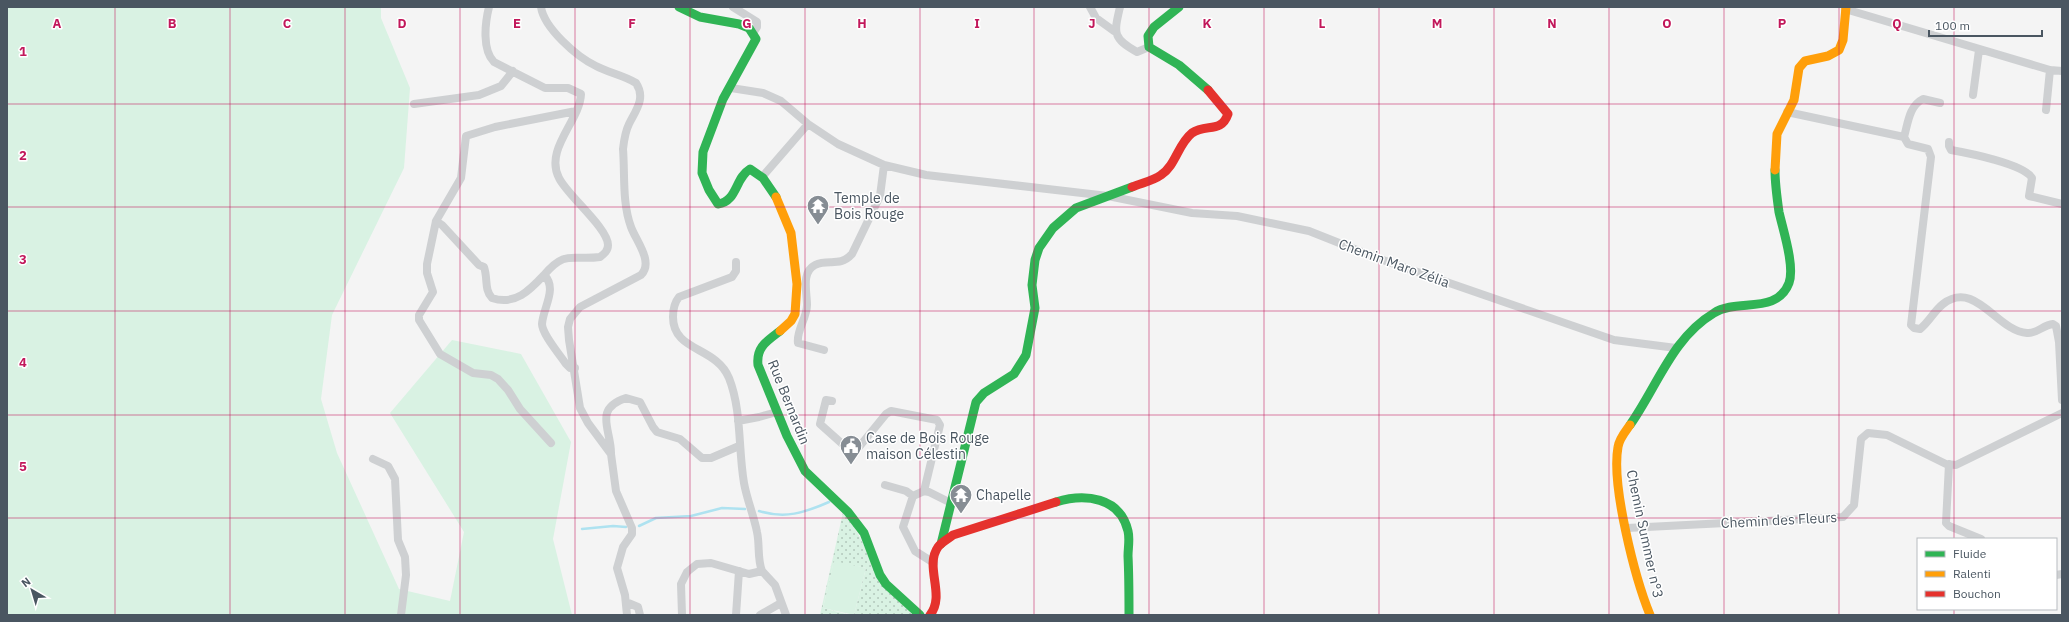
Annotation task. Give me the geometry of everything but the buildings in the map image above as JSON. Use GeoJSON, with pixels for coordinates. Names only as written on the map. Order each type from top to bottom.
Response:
{"type":"FeatureCollection","features":[{"type":"Feature","properties":{"kind":"street"},"geometry":{"type":"LineString","coordinates":[[436,221],[442,225],[479,265],[484,267],[488,277],[486,289],[488,294],[497,300],[517,298],[526,294],[551,267],[564,259],[577,256],[600,257],[607,248],[608,243],[600,228],[558,176],[557,155],[576,111],[580,94],[568,88],[545,88],[494,62],[488,55],[486,38],[489,7]]}},
{"type":"Feature","properties":{"kind":"street"},"geometry":{"type":"LineString","coordinates":[[541,7],[548,25],[569,46],[596,66],[636,83],[641,94],[640,102],[624,138],[623,149],[629,222],[644,256],[645,268],[641,275],[587,302],[575,312],[568,327],[580,408],[588,423],[611,454]]}},
{"type":"Feature","properties":{"kind":"street"},"geometry":{"type":"LineString","coordinates":[[679,7],[700,18],[739,24],[749,28],[756,39],[754,46],[742,63],[715,119],[703,149],[701,162],[703,172],[718,204],[729,202],[740,176],[744,172],[750,170],[763,176],[808,124]]}},
{"type":"Feature","properties":{"kind":"street"},"geometry":{"type":"LineString","coordinates":[[733,7],[756,22],[757,27],[753,33]]}},
{"type":"Feature","properties":{"kind":"street"},"geometry":{"type":"LineString","coordinates":[[1090,7],[1096,18],[1114,31],[1118,39],[1137,52],[1149,47]]}},
{"type":"Feature","properties":{"kind":"street"},"geometry":{"type":"LineString","coordinates":[[1114,31],[1120,7]]}},
{"type":"Feature","properties":{"kind":"street"},"geometry":{"type":"LineString","coordinates":[[941,544],[977,399],[1014,374],[1026,355],[1035,308],[1032,275],[1039,248],[1053,228],[1076,208],[1160,176],[1169,169],[1190,134],[1202,128],[1222,126],[1227,120],[1228,114],[1202,84],[1177,64],[1157,54],[1149,47],[1148,36],[1154,27],[1179,7]]}},
{"type":"Feature","properties":{"kind":"street"},"geometry":{"type":"LineString","coordinates":[[1845,8],[1979,50],[2062,72]]}},
{"type":"Feature","properties":{"kind":"street","name":"Chemin Summer n°3"},"geometry":{"type":"LineString","coordinates":[[1650,615],[1642,598],[1626,528],[1616,461],[1617,446],[1642,407],[1676,348],[1692,331],[1720,309],[1774,302],[1789,283],[1790,268],[1778,208],[1775,178],[1776,138],[1780,123],[1794,100],[1797,72],[1801,64],[1810,60],[1829,56],[1838,49],[1842,43],[1845,8]]}},
{"type":"Feature","properties":{"kind":"street"},"geometry":{"type":"LineString","coordinates":[[1973,95],[1979,50]]}},
{"type":"Feature","properties":{"kind":"street"},"geometry":{"type":"LineString","coordinates":[[2046,110],[2050,70]]}},
{"type":"Feature","properties":{"kind":"street"},"geometry":{"type":"LineString","coordinates":[[414,104],[479,95],[501,86],[513,71]]}},
{"type":"Feature","properties":{"kind":"street","name":"Chemin Maro Zélia"},"geometry":{"type":"LineString","coordinates":[[730,88],[763,93],[786,105],[808,124],[838,144],[884,165],[918,173],[1108,196],[1169,210],[1237,216],[1309,231],[1377,258],[1614,340],[1676,348]]}},
{"type":"Feature","properties":{"kind":"street"},"geometry":{"type":"LineString","coordinates":[[1940,103],[1923,99],[1918,101],[1912,107],[1904,137],[1908,144],[1928,149],[1931,157],[1912,325],[1914,328],[1920,329],[1942,304],[1957,297],[1966,297],[1983,306],[2009,327],[2021,332],[2037,331],[2053,324],[2056,326],[2059,342],[2062,400]]}},
{"type":"Feature","properties":{"kind":"street"},"geometry":{"type":"LineString","coordinates":[[551,443],[520,409],[508,390],[498,379],[491,375],[473,373],[440,354],[421,325],[419,315],[433,292],[427,273],[436,221],[461,178],[466,136],[495,127],[576,111]]}},
{"type":"Feature","properties":{"kind":"street"},"geometry":{"type":"LineString","coordinates":[[1787,112],[1904,137]]}},
{"type":"Feature","properties":{"kind":"street"},"geometry":{"type":"LineString","coordinates":[[1949,142],[1951,150],[1979,155],[2025,171],[2032,178],[2030,196],[2062,204]]}},
{"type":"Feature","properties":{"kind":"street"},"geometry":{"type":"LineString","coordinates":[[824,350],[798,344],[806,314],[806,280],[808,271],[821,263],[839,263],[846,260],[852,254],[880,196],[884,165]]}},
{"type":"Feature","properties":{"kind":"street","name":"Rue Bernardin"},"geometry":{"type":"LineString","coordinates":[[763,176],[789,227],[798,300],[795,314],[788,325],[762,345],[756,355],[758,365],[777,412],[805,471],[848,512],[864,533],[880,575],[886,584],[920,615]]}},
{"type":"Feature","properties":{"kind":"street"},"geometry":{"type":"LineString","coordinates":[[736,262],[736,271],[732,277],[679,298],[676,301],[673,309],[674,330],[681,340],[704,351],[727,373],[731,383],[738,421],[739,446],[746,492],[758,533],[758,555],[762,571],[775,586],[786,615]]}},
{"type":"Feature","properties":{"kind":"street"},"geometry":{"type":"LineString","coordinates":[[544,275],[550,284],[550,294],[542,324],[544,331],[566,364],[570,368],[575,368]]}},
{"type":"Feature","properties":{"kind":"street"},"geometry":{"type":"LineString","coordinates":[[627,615],[626,602],[617,568],[624,547],[632,534],[632,528],[616,491],[609,435],[605,420],[606,412],[614,404],[626,398],[640,402],[657,432],[680,439],[702,458],[711,458],[739,446]]}},
{"type":"Feature","properties":{"kind":"street"},"geometry":{"type":"LineString","coordinates":[[832,401],[826,400],[820,424],[848,449],[859,447],[886,414],[891,411],[937,420],[940,425],[924,491]]}},
{"type":"Feature","properties":{"kind":"street"},"geometry":{"type":"LineString","coordinates":[[738,421],[777,412]]}},
{"type":"Feature","properties":{"kind":"street"},"geometry":{"type":"LineString","coordinates":[[1978,538],[1949,526],[1946,523],[1949,464],[1956,465],[2062,413]]}},
{"type":"Feature","properties":{"kind":"street","name":"Chemin des Fleurs"},"geometry":{"type":"LineString","coordinates":[[1626,528],[1843,517],[1854,505],[1861,438],[1868,433],[1887,435],[1949,464]]}},
{"type":"Feature","properties":{"kind":"street"},"geometry":{"type":"LineString","coordinates":[[373,459],[388,466],[395,479],[398,540],[405,557],[406,575],[401,615]]}},
{"type":"Feature","properties":{"kind":"street"},"geometry":{"type":"LineString","coordinates":[[885,485],[906,491],[913,496]]}},
{"type":"Feature","properties":{"kind":"street"},"geometry":{"type":"LineString","coordinates":[[934,563],[915,551],[903,527],[913,496],[924,491],[951,503]]}},
{"type":"Feature","properties":{"kind":"street"},"geometry":{"type":"LineString","coordinates":[[930,615],[934,611],[936,603],[935,553],[941,544],[953,535],[1058,501],[1079,497],[1097,498],[1112,505],[1122,517],[1128,532],[1128,615]]}},
{"type":"Feature","properties":{"kind":"street"},"geometry":{"type":"LineString","coordinates":[[682,615],[681,584],[687,572],[692,568],[704,563],[749,574],[762,571]]}},
{"type":"Feature","properties":{"kind":"street"},"geometry":{"type":"LineString","coordinates":[[736,615],[739,571]]}},
{"type":"Feature","properties":{"kind":"street"},"geometry":{"type":"LineString","coordinates":[[626,602],[638,607],[640,615]]}},
{"type":"Feature","properties":{"kind":"street"},"geometry":{"type":"LineString","coordinates":[[760,615],[781,603]]}},
{"type":"Feature","properties":{"kind":"green space"},"geometry":{"type":"Polygon","coordinates":[[[7,7],[381,7],[381,18],[410,88],[404,168],[332,315],[321,399],[337,453],[399,589],[450,601],[464,532],[390,413],[452,340],[521,354],[571,442],[553,539],[572,615],[7,615],[7,7]]]}},
{"type":"Feature","properties":{"kind":"green space"},"geometry":{"type":"Polygon","coordinates":[[[844,508],[880,575],[920,615],[854,615],[866,568],[834,561],[823,608],[850,615],[820,615],[844,508]]]}},
{"type":"Feature","properties":{"kind":"green space"},"geometry":{"type":"Polygon","coordinates":[[[834,560],[866,568],[854,615],[823,608],[834,560]]]}},
{"type":"Feature","properties":{"kind":"waterway"},"geometry":{"type":"LineString","coordinates":[[759,511],[777,515],[794,514],[829,502]]}},
{"type":"Feature","properties":{"kind":"waterway"},"geometry":{"type":"LineString","coordinates":[[639,526],[656,518],[691,516],[722,508],[745,509]]}},
{"type":"Feature","properties":{"kind":"waterway"},"geometry":{"type":"LineString","coordinates":[[582,529],[613,526],[626,527]]}},
{"type":"Feature","properties":{"kind":"traffic: fast"},"geometry":{"type":"LineString","coordinates":[[679,7],[700,17],[739,24],[749,28],[756,39],[723,99],[703,152],[702,173],[709,190],[718,204],[724,202],[733,194],[741,178],[750,169],[763,178],[776,197]]}},
{"type":"Feature","properties":{"kind":"traffic: fast"},"geometry":{"type":"LineString","coordinates":[[1179,7],[1154,27],[1148,36],[1149,47],[1179,65],[1208,90]]}},
{"type":"Feature","properties":{"kind":"traffic: fast"},"geometry":{"type":"LineString","coordinates":[[1630,425],[1676,349],[1699,323],[1723,309],[1734,306],[1766,303],[1783,293],[1789,283],[1791,267],[1790,258],[1779,212],[1775,170]]}},
{"type":"Feature","properties":{"kind":"traffic: fast"},"geometry":{"type":"LineString","coordinates":[[941,544],[976,402],[984,393],[1014,374],[1026,355],[1035,308],[1032,285],[1035,260],[1039,248],[1053,228],[1076,208],[1132,187]]}},
{"type":"Feature","properties":{"kind":"traffic: fast"},"geometry":{"type":"LineString","coordinates":[[780,331],[763,345],[759,354],[758,365],[787,436],[805,471],[848,512],[864,533],[880,575],[886,584],[920,615]]}},
{"type":"Feature","properties":{"kind":"traffic: fast"},"geometry":{"type":"LineString","coordinates":[[1056,502],[1078,498],[1100,500],[1117,511],[1124,520],[1129,537],[1129,615]]}},
{"type":"Feature","properties":{"kind":"traffic: slow"},"geometry":{"type":"LineString","coordinates":[[1775,170],[1777,134],[1794,100],[1799,68],[1805,61],[1828,56],[1839,50],[1843,40],[1846,7]]}},
{"type":"Feature","properties":{"kind":"traffic: slow"},"geometry":{"type":"LineString","coordinates":[[776,197],[791,233],[797,284],[795,314],[791,321],[780,331]]}},
{"type":"Feature","properties":{"kind":"traffic: slow"},"geometry":{"type":"LineString","coordinates":[[1630,425],[1622,436],[1618,447],[1618,484],[1631,556],[1650,615]]}},
{"type":"Feature","properties":{"kind":"traffic: jam"},"geometry":{"type":"LineString","coordinates":[[1132,187],[1154,179],[1166,171],[1183,143],[1192,133],[1197,130],[1217,126],[1225,120],[1228,114],[1208,90]]}},
{"type":"Feature","properties":{"kind":"traffic: jam"},"geometry":{"type":"LineString","coordinates":[[930,615],[936,599],[933,563],[934,555],[941,544],[953,535],[1056,502]]}},
{"type":"Feature","properties":{"kind":"place","name":"Temple de Bois Rouge"},"geometry":{"type":"Point","coordinates":[818,226]}},
{"type":"Feature","properties":{"kind":"place","name":"Case de Bois Rouge maison Célestin"},"geometry":{"type":"Point","coordinates":[851,466]}},
{"type":"Feature","properties":{"kind":"place","name":"Chapelle"},"geometry":{"type":"Point","coordinates":[961,514]}}]}
